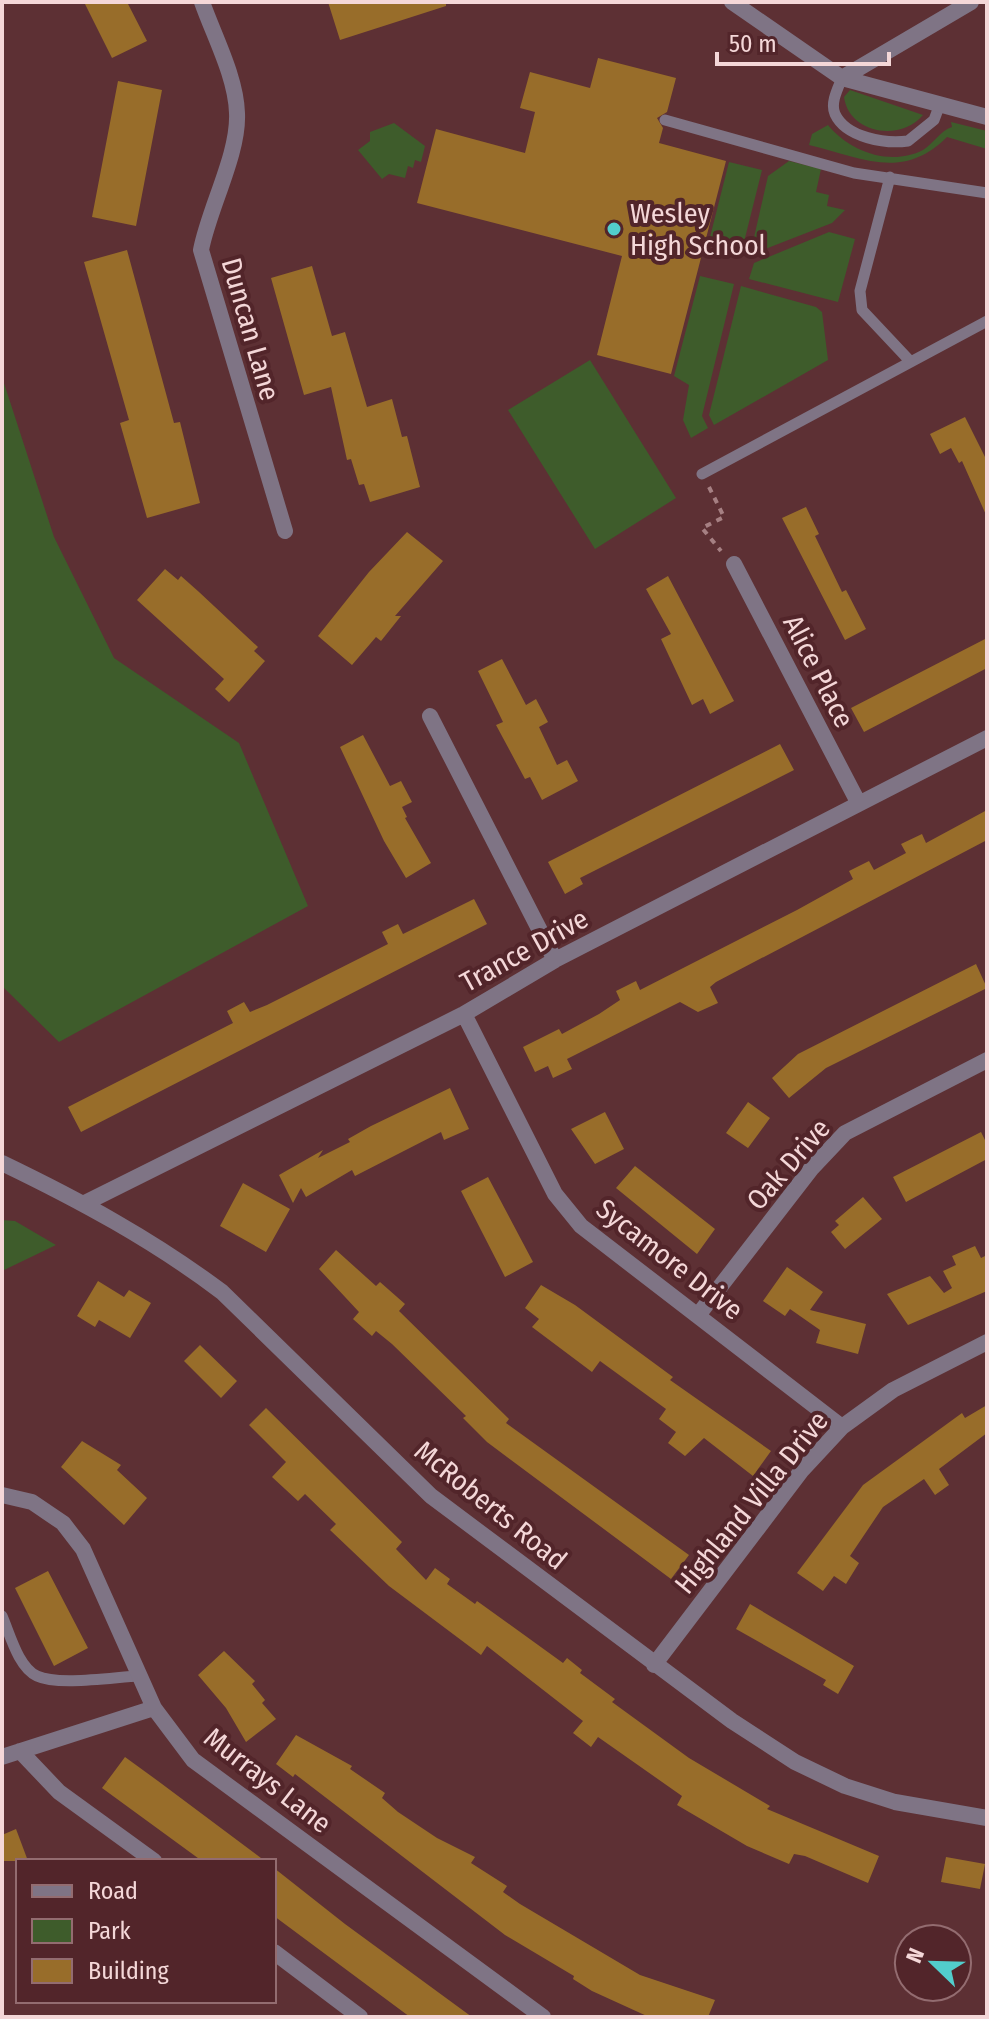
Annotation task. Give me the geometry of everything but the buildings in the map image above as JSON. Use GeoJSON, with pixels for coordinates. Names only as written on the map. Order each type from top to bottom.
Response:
{"type":"FeatureCollection","features":[{"type":"Feature","properties":{"kind":"street","name":"Duncan Lane"},"geometry":{"type":"LineString","coordinates":[[202,2],[229,77],[238,114],[229,157],[207,218],[201,250],[285,531]]}},
{"type":"Feature","properties":{"kind":"street"},"geometry":{"type":"LineString","coordinates":[[732,2],[842,78],[987,117]]}},
{"type":"Feature","properties":{"kind":"street"},"geometry":{"type":"LineString","coordinates":[[842,78],[971,2]]}},
{"type":"Feature","properties":{"kind":"street","name":"Alice Place"},"geometry":{"type":"LineString","coordinates":[[734,564],[858,802]]}},
{"type":"Feature","properties":{"kind":"street"},"geometry":{"type":"LineString","coordinates":[[430,716],[555,960]]}},
{"type":"Feature","properties":{"kind":"street","name":"Trance Drive"},"geometry":{"type":"LineString","coordinates":[[85,1203],[464,1014],[555,960],[987,738]]}},
{"type":"Feature","properties":{"kind":"street","name":"Sycamore Drive"},"geometry":{"type":"LineString","coordinates":[[464,1014],[563,1205],[581,1226],[842,1427]]}},
{"type":"Feature","properties":{"kind":"street","name":"Oak Drive"},"geometry":{"type":"LineString","coordinates":[[699,1314],[811,1169],[845,1133],[987,1060]]}},
{"type":"Feature","properties":{"kind":"street","name":"McRoberts Road"},"geometry":{"type":"LineString","coordinates":[[2,1163],[85,1203],[186,1265],[222,1292],[431,1496],[654,1665],[795,1762],[845,1786],[895,1802],[987,1818]]}},
{"type":"Feature","properties":{"kind":"street","name":"Highland Villa Drive"},"geometry":{"type":"LineString","coordinates":[[654,1665],[802,1470],[842,1427],[893,1390],[987,1342]]}},
{"type":"Feature","properties":{"kind":"street","name":"Murrays Lane"},"geometry":{"type":"LineString","coordinates":[[2,1495],[32,1502],[63,1523],[83,1549],[154,1708],[193,1760],[543,2017]]}},
{"type":"Feature","properties":{"kind":"street"},"geometry":{"type":"LineString","coordinates":[[2,1757],[154,1708]]}},
{"type":"Feature","properties":{"kind":"street"},"geometry":{"type":"LineString","coordinates":[[20,1751],[59,1792],[151,1859]]}},
{"type":"Feature","properties":{"kind":"street"},"geometry":{"type":"LineString","coordinates":[[276,1954],[360,2017]]}},
{"type":"Feature","properties":{"kind":"lane"},"geometry":{"type":"LineString","coordinates":[[842,78],[834,99],[834,112],[842,123],[877,140],[908,141],[934,120],[940,104]]}},
{"type":"Feature","properties":{"kind":"lane"},"geometry":{"type":"LineString","coordinates":[[665,120],[854,173],[987,193]]}},
{"type":"Feature","properties":{"kind":"lane"},"geometry":{"type":"LineString","coordinates":[[890,177],[860,291],[862,310],[909,360]]}},
{"type":"Feature","properties":{"kind":"lane"},"geometry":{"type":"LineString","coordinates":[[702,474],[909,360],[987,321]]}},
{"type":"Feature","properties":{"kind":"lane"},"geometry":{"type":"LineString","coordinates":[[2,1616],[21,1659],[37,1676],[65,1680],[139,1676]]}},
{"type":"Feature","properties":{"kind":"path"},"geometry":{"type":"LineString","coordinates":[[702,474],[724,517],[702,528],[709,541]]}},
{"type":"Feature","properties":{"kind":"green space"},"geometry":{"type":"Polygon","coordinates":[[[850,90],[923,115],[902,129],[877,130],[865,126],[848,110],[844,97],[850,90]]]}},
{"type":"Feature","properties":{"kind":"green space"},"geometry":{"type":"Polygon","coordinates":[[[951,122],[987,131],[987,149],[947,137],[931,151],[914,159],[881,162],[809,145],[812,134],[828,125],[847,142],[871,154],[910,155],[923,150],[952,127],[951,122]]]}},
{"type":"Feature","properties":{"kind":"green space"},"geometry":{"type":"Polygon","coordinates":[[[394,123],[425,146],[421,162],[415,160],[413,168],[408,166],[405,178],[389,174],[382,179],[358,150],[370,141],[370,132],[394,123]]]}},
{"type":"Feature","properties":{"kind":"green space"},"geometry":{"type":"Polygon","coordinates":[[[789,161],[821,169],[816,192],[829,195],[827,206],[845,210],[832,223],[750,255],[768,176],[789,161]]]}},
{"type":"Feature","properties":{"kind":"green space"},"geometry":{"type":"Polygon","coordinates":[[[729,162],[762,170],[741,254],[708,245],[729,162]]]}},
{"type":"Feature","properties":{"kind":"green space"},"geometry":{"type":"Polygon","coordinates":[[[829,232],[855,239],[838,302],[749,279],[754,263],[829,232]]]}},
{"type":"Feature","properties":{"kind":"green space"},"geometry":{"type":"Polygon","coordinates":[[[700,276],[734,284],[702,416],[708,428],[691,438],[683,420],[689,385],[674,376],[700,276]]]}},
{"type":"Feature","properties":{"kind":"green space"},"geometry":{"type":"Polygon","coordinates":[[[741,286],[816,307],[822,312],[828,360],[714,425],[709,415],[741,286]]]}},
{"type":"Feature","properties":{"kind":"green space"},"geometry":{"type":"Polygon","coordinates":[[[590,360],[676,498],[595,549],[508,410],[590,360]]]}},
{"type":"Feature","properties":{"kind":"green space"},"geometry":{"type":"Polygon","coordinates":[[[2,377],[54,537],[114,658],[239,743],[308,906],[59,1042],[2,986],[2,377]]]}},
{"type":"Feature","properties":{"kind":"green space"},"geometry":{"type":"Polygon","coordinates":[[[2,1220],[15,1221],[56,1245],[2,1271],[2,1220]]]}},
{"type":"Feature","properties":{"kind":"place","name":"Wesley High School"},"geometry":{"type":"Point","coordinates":[614,229]}}]}
